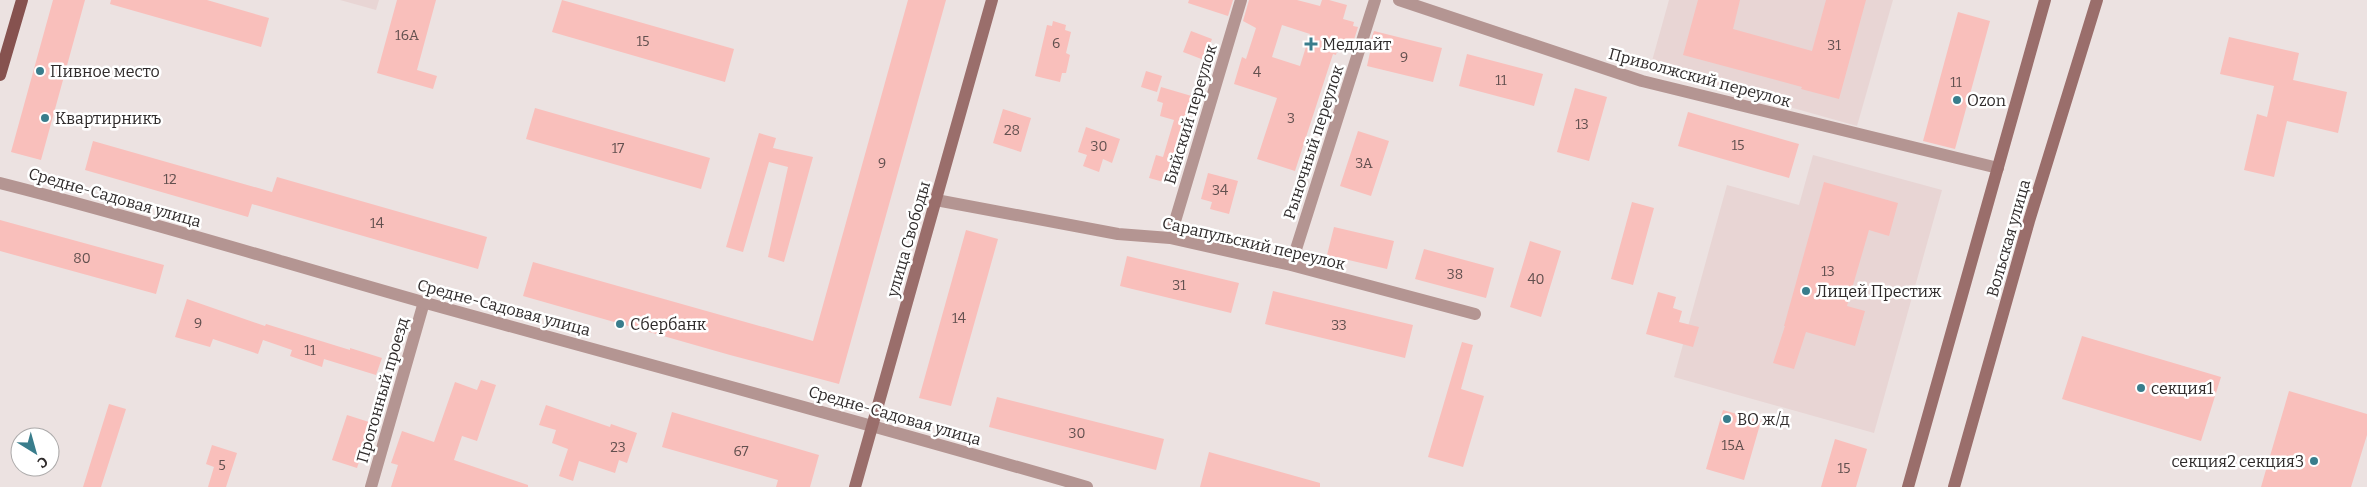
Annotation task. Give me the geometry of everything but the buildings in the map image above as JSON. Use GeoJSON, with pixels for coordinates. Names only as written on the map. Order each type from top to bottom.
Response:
{"type":"FeatureCollection","features":[{"type":"Feature","properties":{"kind":"main road"},"geometry":{"type":"LineString","coordinates":[[0,75],[22,0]]}},
{"type":"Feature","properties":{"kind":"main road","name":"улица Свободы"},"geometry":{"type":"LineString","coordinates":[[855,487],[992,0]]}},
{"type":"Feature","properties":{"kind":"main road","name":"Вольская улица"},"geometry":{"type":"LineString","coordinates":[[1908,487],[2046,0]]}},
{"type":"Feature","properties":{"kind":"main road","name":"Вольская улица"},"geometry":{"type":"LineString","coordinates":[[1954,487],[2029,221],[2097,0]]}},
{"type":"Feature","properties":{"kind":"street","name":"Бийский переулок"},"geometry":{"type":"LineString","coordinates":[[1170,238],[1241,0]]}},
{"type":"Feature","properties":{"kind":"street","name":"Рыночный переулок"},"geometry":{"type":"LineString","coordinates":[[1291,265],[1375,0]]}},
{"type":"Feature","properties":{"kind":"street","name":"Приволжский переулок"},"geometry":{"type":"LineString","coordinates":[[1399,0],[1642,81],[1998,168]]}},
{"type":"Feature","properties":{"kind":"street","name":"Средне-Садовая улица"},"geometry":{"type":"LineString","coordinates":[[0,183],[62,198],[424,302],[872,425],[1087,487]]}},
{"type":"Feature","properties":{"kind":"street","name":"Сарапульский переулок"},"geometry":{"type":"LineString","coordinates":[[936,200],[1118,234],[1170,238],[1291,265],[1475,314]]}},
{"type":"Feature","properties":{"kind":"street","name":"Прогонный проезд"},"geometry":{"type":"LineString","coordinates":[[371,487],[424,302]]}},
{"type":"Feature","properties":{"kind":"shaded area"},"geometry":{"type":"Polygon","coordinates":[[[340,0],[379,0],[376,10],[340,0]]]}},
{"type":"Feature","properties":{"kind":"shaded area"},"geometry":{"type":"Polygon","coordinates":[[[1669,0],[1893,0],[1857,126],[1650,68],[1669,0]]]}},
{"type":"Feature","properties":{"kind":"shaded area","name":"Лицей Престиж"},"geometry":{"type":"Polygon","coordinates":[[[1813,155],[1942,190],[1874,433],[1674,377],[1727,185],[1799,205],[1813,155]]]}},
{"type":"Feature","properties":{"kind":"place","name":"Медлайт"},"geometry":{"type":"Point","coordinates":[1311,44]}},
{"type":"Feature","properties":{"kind":"place","name":"Пивное место"},"geometry":{"type":"Point","coordinates":[40,71]}},
{"type":"Feature","properties":{"kind":"place","name":"Ozon"},"geometry":{"type":"Point","coordinates":[1957,100]}},
{"type":"Feature","properties":{"kind":"place","name":"Квартирникъ"},"geometry":{"type":"Point","coordinates":[45,118]}},
{"type":"Feature","properties":{"kind":"place","name":"Лицей Престиж"},"geometry":{"type":"Point","coordinates":[1806,291]}},
{"type":"Feature","properties":{"kind":"place","name":"Сбербанк"},"geometry":{"type":"Point","coordinates":[620,324]}},
{"type":"Feature","properties":{"kind":"place","name":"секция1"},"geometry":{"type":"Point","coordinates":[2141,388]}},
{"type":"Feature","properties":{"kind":"place","name":"ВО ж/д"},"geometry":{"type":"Point","coordinates":[1727,419]}},
{"type":"Feature","properties":{"kind":"place","name":"секция2 секция3"},"geometry":{"type":"Point","coordinates":[2314,461]}}]}
